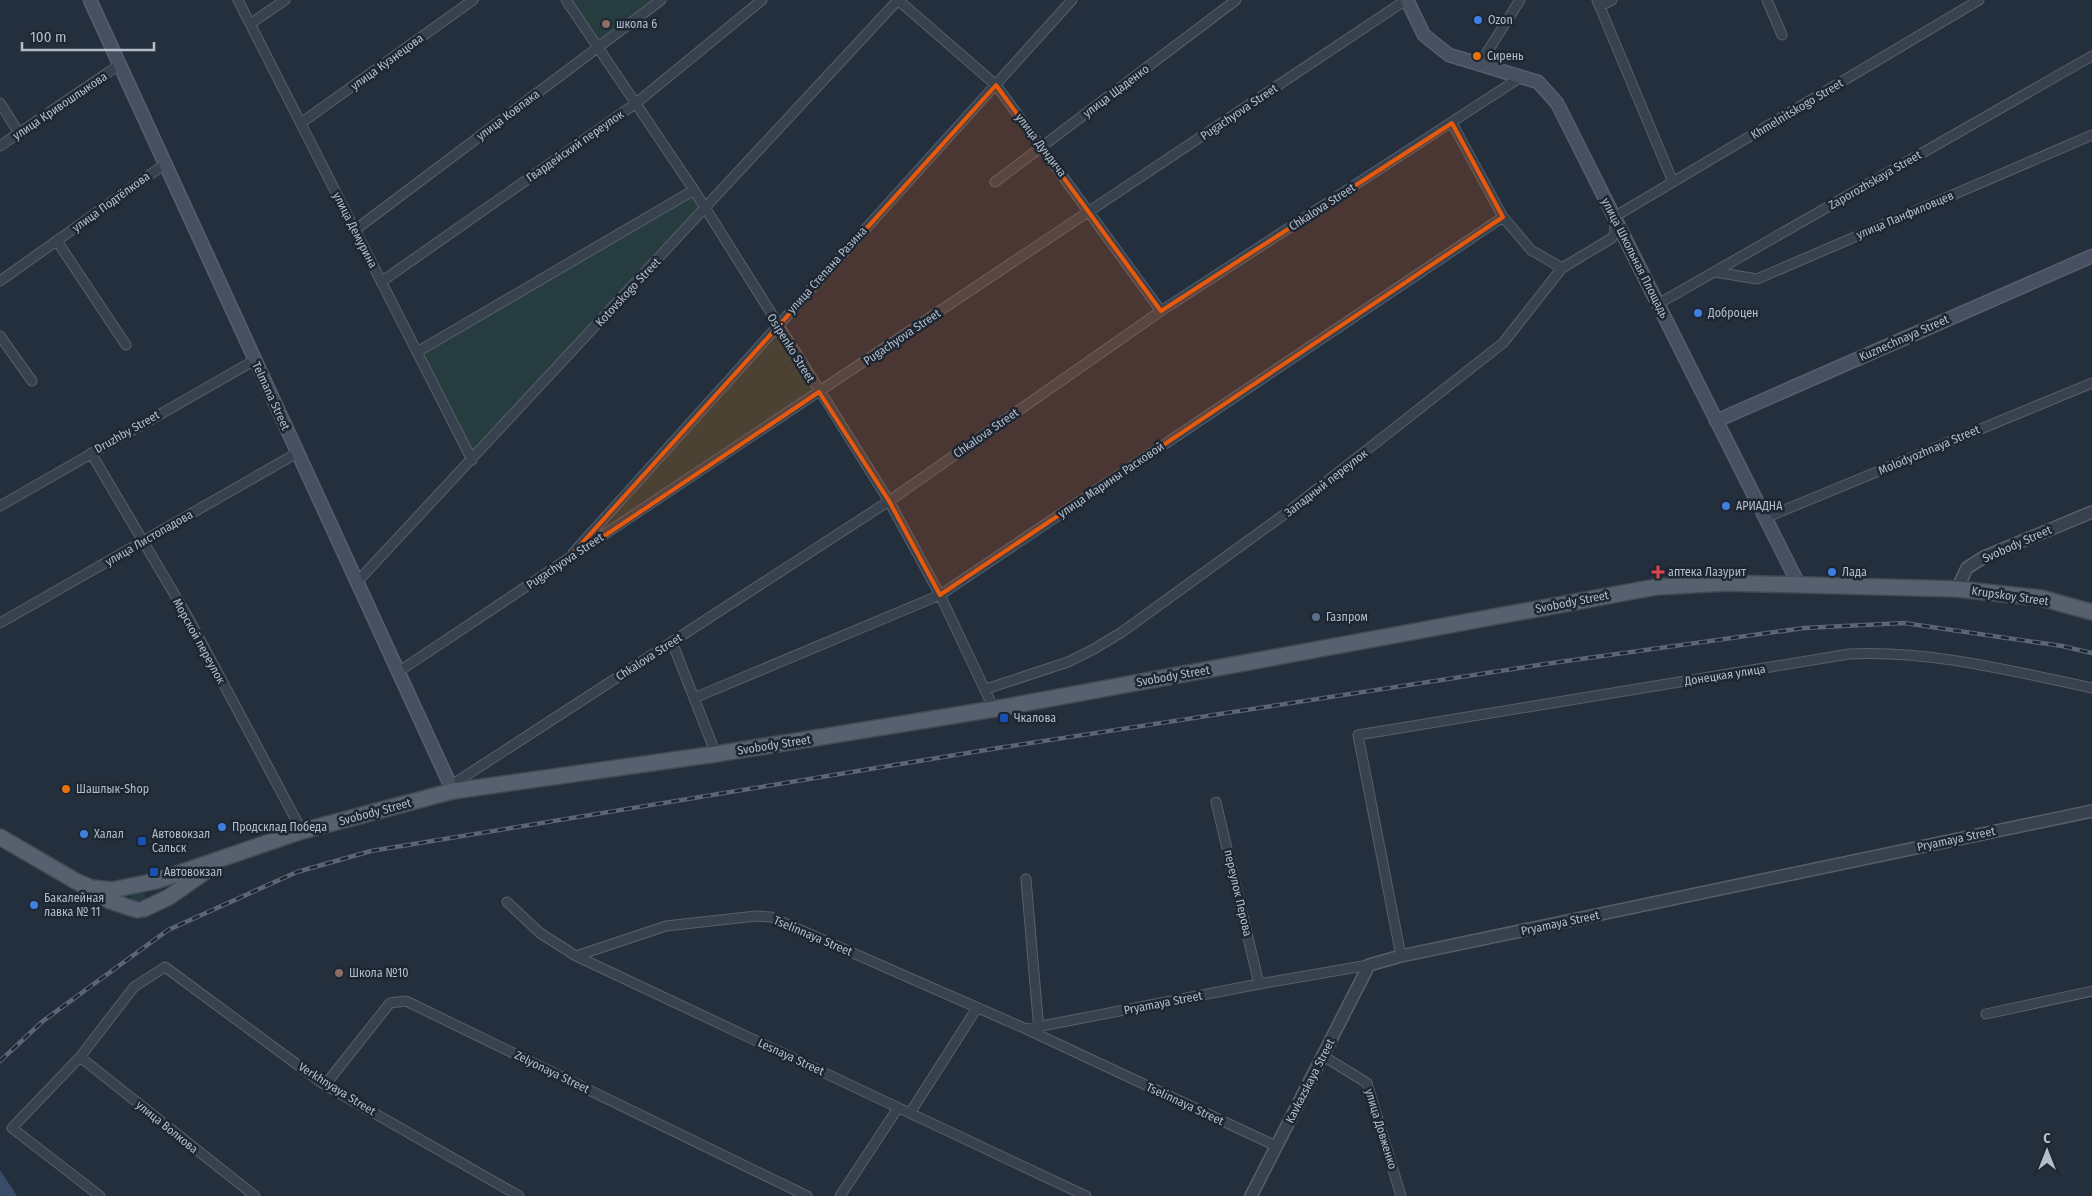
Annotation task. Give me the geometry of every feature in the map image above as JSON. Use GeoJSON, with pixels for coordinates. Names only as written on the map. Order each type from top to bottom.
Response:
{"type":"FeatureCollection","features":[{"type":"Feature","properties":{"kind":"main road","name":"Telmana Street"},"geometry":{"type":"LineString","coordinates":[[90,0],[451,789]]}},
{"type":"Feature","properties":{"kind":"main road","name":"улица Школьная Площадь"},"geometry":{"type":"LineString","coordinates":[[1406,0],[1424,35],[1449,55],[1538,82],[1557,103],[1798,584]]}},
{"type":"Feature","properties":{"kind":"main road","name":"Kuznechnaya Street"},"geometry":{"type":"LineString","coordinates":[[1716,421],[2092,256]]}},
{"type":"Feature","properties":{"kind":"main road","name":"Svobody Street"},"geometry":{"type":"LineString","coordinates":[[240,853],[302,831],[451,789],[716,754],[994,709],[1656,587],[1725,583],[1956,589]]}},
{"type":"Feature","properties":{"kind":"main road","name":"Krupskoy Street"},"geometry":{"type":"LineString","coordinates":[[1956,589],[2041,598],[2092,612]]}},
{"type":"Feature","properties":{"kind":"main road"},"geometry":{"type":"LineString","coordinates":[[0,837],[110,901],[141,909],[169,897],[212,866],[240,853]]}},
{"type":"Feature","properties":{"kind":"main road"},"geometry":{"type":"LineString","coordinates":[[75,881],[101,890],[135,886],[156,881],[240,853]]}},
{"type":"Feature","properties":{"kind":"main road"},"geometry":{"type":"LineString","coordinates":[[135,886],[143,886],[150,891],[150,903],[141,909]]}},
{"type":"Feature","properties":{"kind":"street","name":"улица Демурина"},"geometry":{"type":"LineString","coordinates":[[238,0],[472,460]]}},
{"type":"Feature","properties":{"kind":"street"},"geometry":{"type":"LineString","coordinates":[[250,24],[285,0]]}},
{"type":"Feature","properties":{"kind":"street","name":"улица Кузнецова"},"geometry":{"type":"LineString","coordinates":[[301,123],[472,0]]}},
{"type":"Feature","properties":{"kind":"street","name":"Osipenko Street"},"geometry":{"type":"LineString","coordinates":[[566,0],[694,190],[704,209],[889,502],[940,595],[994,709]]}},
{"type":"Feature","properties":{"kind":"street","name":"улица Ковпака"},"geometry":{"type":"LineString","coordinates":[[355,230],[661,0]]}},
{"type":"Feature","properties":{"kind":"street","name":"Гвардейский переулок"},"geometry":{"type":"LineString","coordinates":[[381,282],[635,104],[762,0]]}},
{"type":"Feature","properties":{"kind":"street","name":"улица Дундича"},"geometry":{"type":"LineString","coordinates":[[898,0],[996,84],[1161,311]]}},
{"type":"Feature","properties":{"kind":"street","name":"Kotovskogo Street"},"geometry":{"type":"LineString","coordinates":[[356,582],[472,460],[898,0]]}},
{"type":"Feature","properties":{"kind":"street","name":"улица Степана Разина"},"geometry":{"type":"LineString","coordinates":[[564,563],[1072,0]]}},
{"type":"Feature","properties":{"kind":"street","name":"улица Щаденко"},"geometry":{"type":"LineString","coordinates":[[996,182],[1236,0]]}},
{"type":"Feature","properties":{"kind":"street","name":"Pugachyova Street"},"geometry":{"type":"LineString","coordinates":[[398,672],[1406,0]]}},
{"type":"Feature","properties":{"kind":"street"},"geometry":{"type":"LineString","coordinates":[[1479,65],[1520,0]]}},
{"type":"Feature","properties":{"kind":"street"},"geometry":{"type":"LineString","coordinates":[[1612,0],[1598,3],[1673,182]]}},
{"type":"Feature","properties":{"kind":"street"},"geometry":{"type":"LineString","coordinates":[[1766,0],[1782,35]]}},
{"type":"Feature","properties":{"kind":"street","name":"Khmelnitskogo Street"},"geometry":{"type":"LineString","coordinates":[[1614,217],[1980,0]]}},
{"type":"Feature","properties":{"kind":"street","name":"Zaporozhskaya Street"},"geometry":{"type":"LineString","coordinates":[[1658,304],[2092,56]]}},
{"type":"Feature","properties":{"kind":"street","name":"улица Кривошлыкова"},"geometry":{"type":"LineString","coordinates":[[0,146],[119,65]]}},
{"type":"Feature","properties":{"kind":"street","name":"Chkalova Street"},"geometry":{"type":"LineString","coordinates":[[451,789],[672,642],[889,502],[1161,311],[1521,77]]}},
{"type":"Feature","properties":{"kind":"street"},"geometry":{"type":"LineString","coordinates":[[0,103],[19,133]]}},
{"type":"Feature","properties":{"kind":"street"},"geometry":{"type":"LineString","coordinates":[[1452,123],[1503,217],[1530,250],[1562,268]]}},
{"type":"Feature","properties":{"kind":"street","name":"улица Панфиловцев"},"geometry":{"type":"LineString","coordinates":[[1715,272],[1757,279],[2092,135]]}},
{"type":"Feature","properties":{"kind":"street","name":"улица Подтёлкова"},"geometry":{"type":"LineString","coordinates":[[0,281],[165,164]]}},
{"type":"Feature","properties":{"kind":"street"},"geometry":{"type":"LineString","coordinates":[[417,352],[694,190]]}},
{"type":"Feature","properties":{"kind":"street","name":"улица Марины Расковой"},"geometry":{"type":"LineString","coordinates":[[694,698],[940,595],[1503,217]]}},
{"type":"Feature","properties":{"kind":"street","name":"Западный переулок"},"geometry":{"type":"LineString","coordinates":[[986,689],[1068,662],[1094,649],[1122,632],[1289,512],[1504,343],[1562,268],[1612,238],[1615,233],[1614,217]]}},
{"type":"Feature","properties":{"kind":"street"},"geometry":{"type":"LineString","coordinates":[[57,241],[126,345]]}},
{"type":"Feature","properties":{"kind":"street"},"geometry":{"type":"LineString","coordinates":[[0,336],[32,381]]}},
{"type":"Feature","properties":{"kind":"street","name":"Druzhby Street"},"geometry":{"type":"LineString","coordinates":[[0,506],[255,360]]}},
{"type":"Feature","properties":{"kind":"street","name":"Molodyozhnaya Street"},"geometry":{"type":"LineString","coordinates":[[1765,518],[2092,383]]}},
{"type":"Feature","properties":{"kind":"street","name":"Морской переулок"},"geometry":{"type":"LineString","coordinates":[[91,453],[189,619],[302,831]]}},
{"type":"Feature","properties":{"kind":"street","name":"улица Листопадова"},"geometry":{"type":"LineString","coordinates":[[0,623],[297,453]]}},
{"type":"Feature","properties":{"kind":"street","name":"Svobody Street"},"geometry":{"type":"LineString","coordinates":[[1956,589],[1967,568],[1984,557],[2092,512]]}},
{"type":"Feature","properties":{"kind":"street"},"geometry":{"type":"LineString","coordinates":[[672,642],[716,754]]}},
{"type":"Feature","properties":{"kind":"street","name":"Донецкая улица"},"geometry":{"type":"LineString","coordinates":[[1401,956],[1358,735],[1849,654],[1884,652],[1954,660],[2092,688]]}},
{"type":"Feature","properties":{"kind":"street","name":"переулок Перова"},"geometry":{"type":"LineString","coordinates":[[1216,802],[1259,984]]}},
{"type":"Feature","properties":{"kind":"street","name":"Pryamaya Street"},"geometry":{"type":"LineString","coordinates":[[1026,1029],[1039,1031],[1259,984],[1369,965],[1401,956],[2092,811]]}},
{"type":"Feature","properties":{"kind":"street"},"geometry":{"type":"LineString","coordinates":[[1026,879],[1039,1031]]}},
{"type":"Feature","properties":{"kind":"street","name":"Lesnaya Street"},"geometry":{"type":"LineString","coordinates":[[507,902],[540,933],[576,956],[1086,1196]]}},
{"type":"Feature","properties":{"kind":"street","name":"Tselinnaya Street"},"geometry":{"type":"LineString","coordinates":[[576,956],[666,926],[756,916],[770,917],[1026,1029]]}},
{"type":"Feature","properties":{"kind":"street","name":"Kavkazskaya Street"},"geometry":{"type":"LineString","coordinates":[[1251,1196],[1369,965]]}},
{"type":"Feature","properties":{"kind":"street","name":"Verkhnyaya Street"},"geometry":{"type":"LineString","coordinates":[[80,1057],[134,987],[165,967],[325,1084],[520,1196]]}},
{"type":"Feature","properties":{"kind":"street"},"geometry":{"type":"LineString","coordinates":[[1986,1014],[2092,991]]}},
{"type":"Feature","properties":{"kind":"street","name":"Zelyonaya Street"},"geometry":{"type":"LineString","coordinates":[[325,1084],[390,1003],[406,1000],[807,1196]]}},
{"type":"Feature","properties":{"kind":"street"},"geometry":{"type":"LineString","coordinates":[[910,1113],[977,1008]]}},
{"type":"Feature","properties":{"kind":"street","name":"Tselinnaya Street"},"geometry":{"type":"LineString","coordinates":[[1039,1031],[1276,1146]]}},
{"type":"Feature","properties":{"kind":"street","name":"улица Довженко"},"geometry":{"type":"LineString","coordinates":[[1323,1056],[1367,1083],[1401,1196]]}},
{"type":"Feature","properties":{"kind":"street"},"geometry":{"type":"LineString","coordinates":[[80,1057],[12,1128],[100,1196]]}},
{"type":"Feature","properties":{"kind":"street","name":"улица Волкова"},"geometry":{"type":"LineString","coordinates":[[80,1057],[255,1196]]}},
{"type":"Feature","properties":{"kind":"street"},"geometry":{"type":"LineString","coordinates":[[844,1195],[898,1108]]}},
{"type":"Feature","properties":{"kind":"highlighted area"},"geometry":{"type":"Polygon","coordinates":[[[996,85],[1161,311],[1452,123],[1503,217],[940,595],[889,501],[819,392],[564,563],[996,85]]]}},
{"type":"Feature","properties":{"kind":"green space","name":"школа 6"},"geometry":{"type":"Polygon","coordinates":[[[566,0],[661,0],[598,48],[566,0]]]}},
{"type":"Feature","properties":{"kind":"green space"},"geometry":{"type":"Polygon","coordinates":[[[694,190],[704,209],[472,460],[417,352],[694,190]]]}},
{"type":"Feature","properties":{"kind":"green space"},"geometry":{"type":"Polygon","coordinates":[[[777,325],[822,395],[564,563],[777,325]]]}},
{"type":"Feature","properties":{"kind":"green space"},"geometry":{"type":"Polygon","coordinates":[[[134,891],[145,894],[146,905],[130,900],[134,891]]]}},
{"type":"Feature","properties":{"kind":"water"},"geometry":{"type":"Polygon","coordinates":[[[0,1170],[17,1196],[0,1196],[0,1170]]]}},
{"type":"Feature","properties":{"kind":"railway"},"geometry":{"type":"LineString","coordinates":[[0,1061],[43,1021],[168,930],[297,872],[371,851],[998,748],[1545,664],[1804,628],[1904,623],[2062,646],[2092,653]]}},
{"type":"Feature","properties":{"kind":"place","name":"Ozon"},"geometry":{"type":"Point","coordinates":[1478,20]}},
{"type":"Feature","properties":{"kind":"place","name":"школа 6"},"geometry":{"type":"Point","coordinates":[606,24]}},
{"type":"Feature","properties":{"kind":"place","name":"Сирень"},"geometry":{"type":"Point","coordinates":[1477,56]}},
{"type":"Feature","properties":{"kind":"place","name":"Доброцен"},"geometry":{"type":"Point","coordinates":[1698,313]}},
{"type":"Feature","properties":{"kind":"place","name":"АРИАДНА"},"geometry":{"type":"Point","coordinates":[1726,506]}},
{"type":"Feature","properties":{"kind":"place","name":"аптека Лазурит"},"geometry":{"type":"Point","coordinates":[1658,572]}},
{"type":"Feature","properties":{"kind":"place","name":"Лада"},"geometry":{"type":"Point","coordinates":[1832,572]}},
{"type":"Feature","properties":{"kind":"place","name":"Газпром"},"geometry":{"type":"Point","coordinates":[1316,617]}},
{"type":"Feature","properties":{"kind":"place","name":"Чкалова"},"geometry":{"type":"Point","coordinates":[1004,718]}},
{"type":"Feature","properties":{"kind":"place","name":"Шашлык-Shop"},"geometry":{"type":"Point","coordinates":[66,789]}},
{"type":"Feature","properties":{"kind":"place","name":"Продсклад Победа"},"geometry":{"type":"Point","coordinates":[222,827]}},
{"type":"Feature","properties":{"kind":"place","name":"Халал"},"geometry":{"type":"Point","coordinates":[84,834]}},
{"type":"Feature","properties":{"kind":"place","name":"Автовокзал Сальск"},"geometry":{"type":"Point","coordinates":[142,841]}},
{"type":"Feature","properties":{"kind":"place","name":"Автовокзал"},"geometry":{"type":"Point","coordinates":[154,872]}},
{"type":"Feature","properties":{"kind":"place","name":"Бакалейная лавка № 11"},"geometry":{"type":"Point","coordinates":[34,905]}},
{"type":"Feature","properties":{"kind":"place","name":"Школа №10"},"geometry":{"type":"Point","coordinates":[339,973]}}]}
